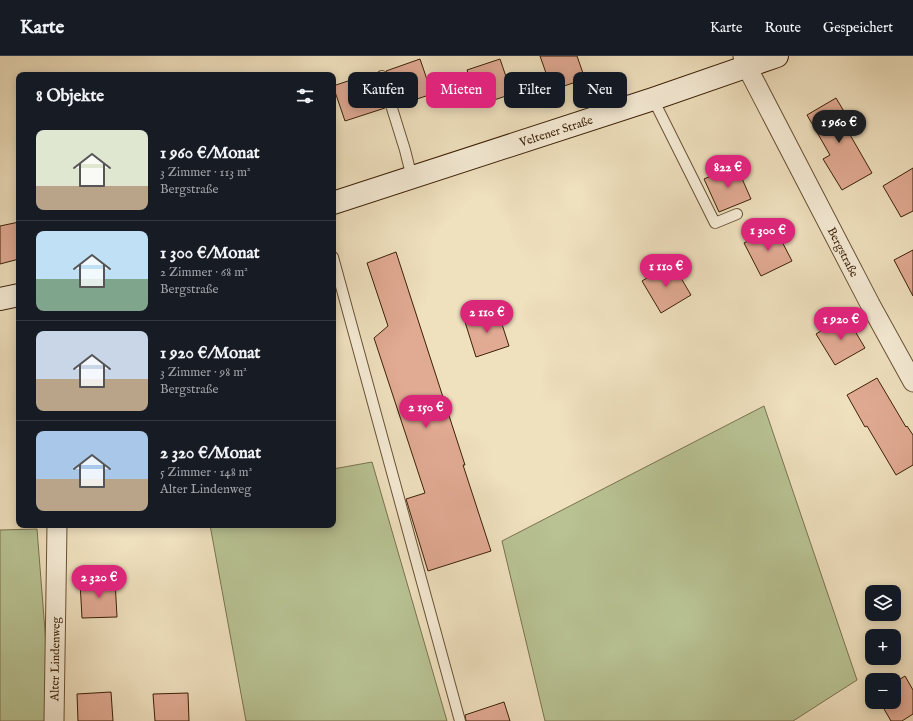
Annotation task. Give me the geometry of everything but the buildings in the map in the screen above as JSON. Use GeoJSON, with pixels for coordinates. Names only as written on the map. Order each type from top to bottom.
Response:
{"type":"FeatureCollection","features":[{"type":"Feature","properties":{"kind":"main road","name":"Veltener Straße"},"geometry":{"type":"LineString","coordinates":[[336,202],[653,99],[745,61],[777,56]]}},
{"type":"Feature","properties":{"kind":"main road"},"geometry":{"type":"LineString","coordinates":[[0,299],[16,296]]}},
{"type":"Feature","properties":{"kind":"street","name":"Bergstraße"},"geometry":{"type":"LineString","coordinates":[[745,61],[870,304],[913,382]]}},
{"type":"Feature","properties":{"kind":"street","name":"Alter Lindenweg"},"geometry":{"type":"LineString","coordinates":[[54,721],[57,528]]}},
{"type":"Feature","properties":{"kind":"lane"},"geometry":{"type":"LineString","coordinates":[[653,99],[715,223],[737,214]]}},
{"type":"Feature","properties":{"kind":"lane"},"geometry":{"type":"LineString","coordinates":[[392,108],[412,178]]}},
{"type":"Feature","properties":{"kind":"lane"},"geometry":{"type":"LineString","coordinates":[[336,268],[460,721]]}},
{"type":"Feature","properties":{"kind":"green space"},"geometry":{"type":"Polygon","coordinates":[[[764,406],[857,680],[793,721],[545,721],[502,541],[764,406]]]}},
{"type":"Feature","properties":{"kind":"green space"},"geometry":{"type":"Polygon","coordinates":[[[372,462],[447,721],[246,721],[211,528],[336,528],[336,468],[372,462]]]}},
{"type":"Feature","properties":{"kind":"green space"},"geometry":{"type":"Polygon","coordinates":[[[37,529],[52,721],[0,721],[0,530],[37,529]]]}}]}
